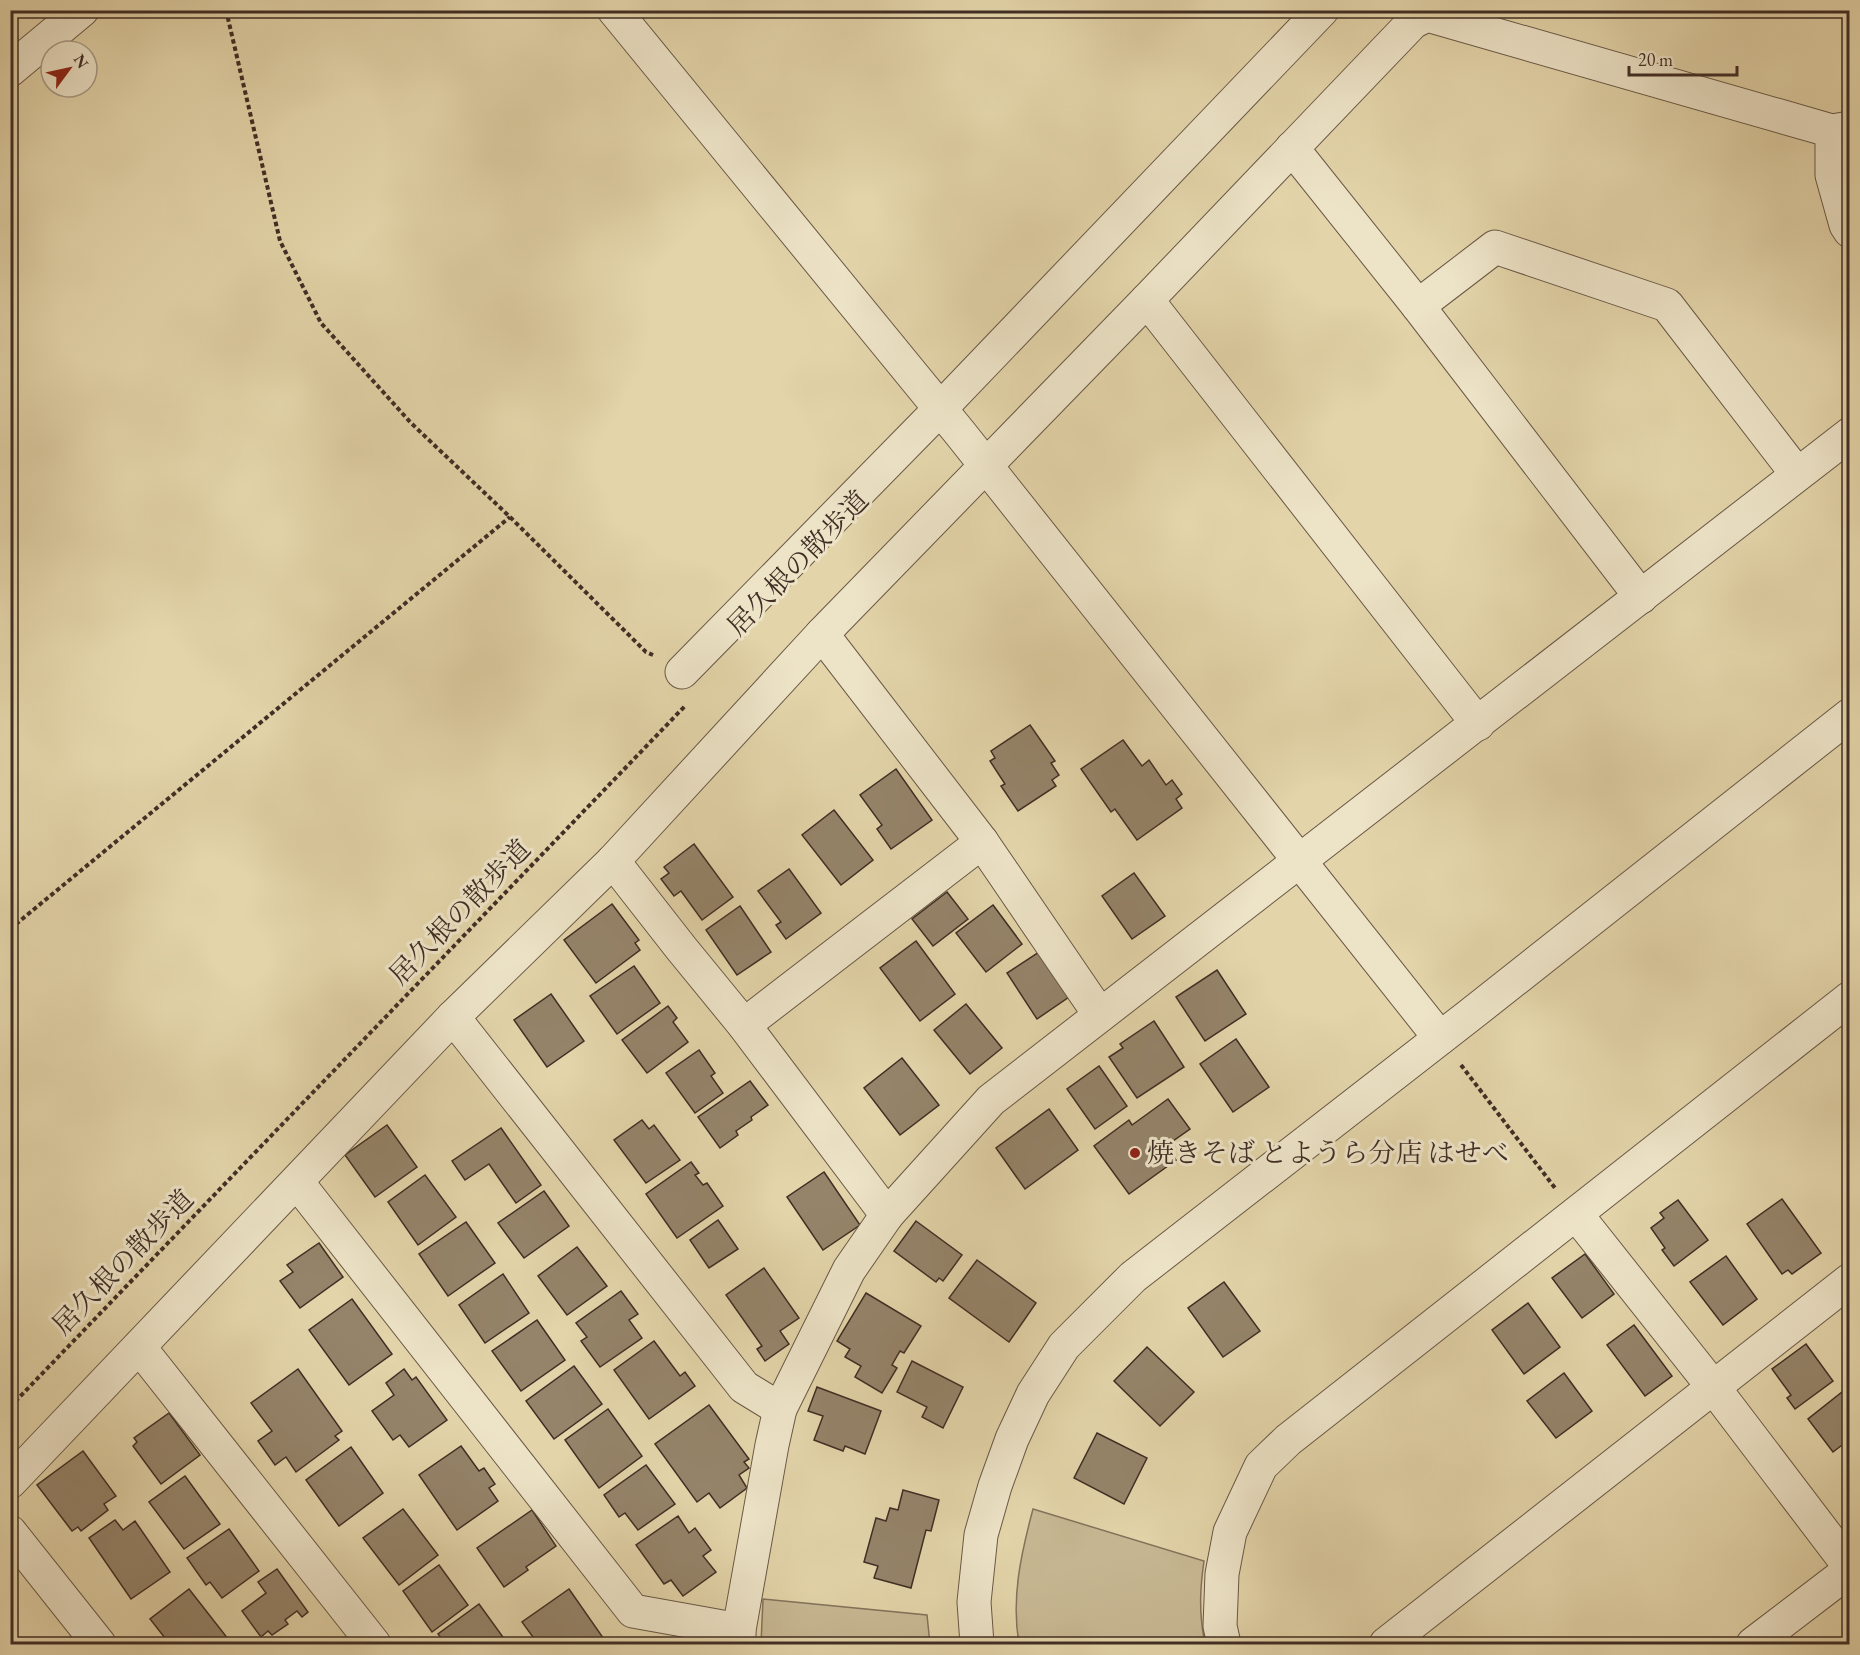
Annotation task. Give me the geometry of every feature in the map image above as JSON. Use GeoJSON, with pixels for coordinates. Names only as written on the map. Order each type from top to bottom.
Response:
{"type":"FeatureCollection","features":[{"type":"Feature","properties":{"kind":"street"},"geometry":{"type":"LineString","coordinates":[[10,70],[82,10]]}},
{"type":"Feature","properties":{"kind":"street"},"geometry":{"type":"LineString","coordinates":[[614,10],[986,466],[1440,1038]]}},
{"type":"Feature","properties":{"kind":"street"},"geometry":{"type":"LineString","coordinates":[[687,686],[940,409],[1322,10]]}},
{"type":"Feature","properties":{"kind":"street"},"geometry":{"type":"LineString","coordinates":[[10,1482],[453,1017],[613,861],[822,634],[1413,22],[1427,15],[1841,129],[1832,175],[1846,225],[1850,231]]}},
{"type":"Feature","properties":{"kind":"street"},"geometry":{"type":"LineString","coordinates":[[1292,148],[1418,306],[1641,597]]}},
{"type":"Feature","properties":{"kind":"street"},"geometry":{"type":"LineString","coordinates":[[1418,306],[1495,247],[1667,305],[1797,474]]}},
{"type":"Feature","properties":{"kind":"street"},"geometry":{"type":"LineString","coordinates":[[1147,300],[1478,724]]}},
{"type":"Feature","properties":{"kind":"street"},"geometry":{"type":"LineString","coordinates":[[297,1182],[633,1611],[739,1637],[780,1409],[849,1270],[887,1215],[991,1100],[1850,434]]}},
{"type":"Feature","properties":{"kind":"street"},"geometry":{"type":"LineString","coordinates":[[822,634],[982,842],[1100,1015]]}},
{"type":"Feature","properties":{"kind":"street"},"geometry":{"type":"LineString","coordinates":[[977,1644],[975,1602],[981,1535],[995,1486],[1012,1439],[1033,1394],[1064,1346],[1133,1277],[1846,726]]}},
{"type":"Feature","properties":{"kind":"street"},"geometry":{"type":"LineString","coordinates":[[744,1024],[982,842]]}},
{"type":"Feature","properties":{"kind":"street"},"geometry":{"type":"LineString","coordinates":[[613,861],[744,1024],[887,1215]]}},
{"type":"Feature","properties":{"kind":"street"},"geometry":{"type":"LineString","coordinates":[[1224,1644],[1220,1626],[1222,1574],[1230,1532],[1261,1466],[1297,1432],[1850,998]]}},
{"type":"Feature","properties":{"kind":"street"},"geometry":{"type":"LineString","coordinates":[[453,1017],[744,1388],[780,1409]]}},
{"type":"Feature","properties":{"kind":"street"},"geometry":{"type":"LineString","coordinates":[[1576,1214],[1714,1388],[1850,1569],[1753,1644]]}},
{"type":"Feature","properties":{"kind":"street"},"geometry":{"type":"LineString","coordinates":[[1386,1644],[1850,1280]]}},
{"type":"Feature","properties":{"kind":"street"},"geometry":{"type":"LineString","coordinates":[[140,1348],[374,1644]]}},
{"type":"Feature","properties":{"kind":"street"},"geometry":{"type":"LineString","coordinates":[[10,1532],[99,1644]]}},
{"type":"Feature","properties":{"kind":"path"},"geometry":{"type":"LineString","coordinates":[[226,10],[280,241],[321,323],[411,423],[646,652],[687,686]]}},
{"type":"Feature","properties":{"kind":"path"},"geometry":{"type":"LineString","coordinates":[[10,929],[510,517]]}},
{"type":"Feature","properties":{"kind":"path","name":"居久根の散歩道"},"geometry":{"type":"LineString","coordinates":[[10,1407],[687,686]]}},
{"type":"Feature","properties":{"kind":"path"},"geometry":{"type":"LineString","coordinates":[[1440,1038],[1576,1214]]}},
{"type":"Feature","properties":{"kind":"shaded area"},"geometry":{"type":"Polygon","coordinates":[[[1033,1509],[1204,1561],[1201,1619],[1204,1639],[1169,1644],[1019,1644],[1017,1593],[1021,1559],[1033,1509]]]}},
{"type":"Feature","properties":{"kind":"shaded area"},"geometry":{"type":"Polygon","coordinates":[[[763,1599],[927,1615],[930,1644],[761,1644],[763,1599]]]}},
{"type":"Feature","properties":{"kind":"building"},"geometry":{"type":"Polygon","coordinates":[[[1030,725],[1055,761],[1051,763],[1059,775],[1052,780],[1056,786],[1018,811],[1001,786],[1005,784],[990,761],[995,758],[991,751],[1030,725]]]}},
{"type":"Feature","properties":{"kind":"building"},"geometry":{"type":"Polygon","coordinates":[[[1123,740],[1142,766],[1149,760],[1166,785],[1172,780],[1182,794],[1176,799],[1182,808],[1137,840],[1115,809],[1111,812],[1081,769],[1123,740]]]}},
{"type":"Feature","properties":{"kind":"building"},"geometry":{"type":"Polygon","coordinates":[[[896,769],[932,820],[891,849],[877,829],[882,825],[860,795],[896,769]]]}},
{"type":"Feature","properties":{"kind":"building"},"geometry":{"type":"Polygon","coordinates":[[[834,810],[873,860],[841,885],[802,835],[834,810]]]}},
{"type":"Feature","properties":{"kind":"building"},"geometry":{"type":"Polygon","coordinates":[[[694,844],[733,897],[702,920],[681,891],[674,896],[661,879],[669,873],[664,867],[694,844]]]}},
{"type":"Feature","properties":{"kind":"building"},"geometry":{"type":"Polygon","coordinates":[[[789,869],[821,913],[786,939],[776,925],[781,922],[758,891],[789,869]]]}},
{"type":"Feature","properties":{"kind":"building"},"geometry":{"type":"Polygon","coordinates":[[[1134,873],[1165,916],[1132,939],[1102,896],[1134,873]]]}},
{"type":"Feature","properties":{"kind":"building"},"geometry":{"type":"Polygon","coordinates":[[[947,892],[968,919],[933,946],[912,919],[947,892]]]}},
{"type":"Feature","properties":{"kind":"building"},"geometry":{"type":"Polygon","coordinates":[[[612,904],[639,940],[635,943],[640,950],[596,983],[564,940],[612,904]]]}},
{"type":"Feature","properties":{"kind":"building"},"geometry":{"type":"Polygon","coordinates":[[[993,905],[1022,944],[986,972],[956,933],[993,905]]]}},
{"type":"Feature","properties":{"kind":"building"},"geometry":{"type":"Polygon","coordinates":[[[740,906],[771,952],[737,975],[706,930],[740,906]]]}},
{"type":"Feature","properties":{"kind":"building"},"geometry":{"type":"Polygon","coordinates":[[[916,941],[955,994],[920,1021],[880,968],[916,941]]]}},
{"type":"Feature","properties":{"kind":"building"},"geometry":{"type":"Polygon","coordinates":[[[1039,952],[1069,997],[1037,1019],[1007,973],[1039,952]]]}},
{"type":"Feature","properties":{"kind":"building"},"geometry":{"type":"Polygon","coordinates":[[[634,966],[660,1003],[617,1034],[590,996],[634,966]]]}},
{"type":"Feature","properties":{"kind":"building"},"geometry":{"type":"Polygon","coordinates":[[[1217,970],[1246,1014],[1205,1041],[1176,997],[1217,970]]]}},
{"type":"Feature","properties":{"kind":"building"},"geometry":{"type":"Polygon","coordinates":[[[551,994],[584,1041],[547,1067],[514,1020],[551,994]]]}},
{"type":"Feature","properties":{"kind":"building"},"geometry":{"type":"Polygon","coordinates":[[[966,1004],[1002,1048],[970,1074],[934,1030],[966,1004]]]}},
{"type":"Feature","properties":{"kind":"building"},"geometry":{"type":"Polygon","coordinates":[[[668,1006],[677,1018],[673,1022],[688,1042],[647,1073],[622,1040],[668,1006]]]}},
{"type":"Feature","properties":{"kind":"building"},"geometry":{"type":"Polygon","coordinates":[[[1154,1021],[1184,1067],[1137,1098],[1109,1057],[1123,1048],[1120,1044],[1154,1021]]]}},
{"type":"Feature","properties":{"kind":"building"},"geometry":{"type":"Polygon","coordinates":[[[1236,1039],[1269,1087],[1233,1112],[1200,1064],[1236,1039]]]}},
{"type":"Feature","properties":{"kind":"building"},"geometry":{"type":"Polygon","coordinates":[[[699,1050],[715,1073],[711,1076],[723,1093],[695,1113],[666,1073],[699,1050]]]}},
{"type":"Feature","properties":{"kind":"building"},"geometry":{"type":"Polygon","coordinates":[[[902,1058],[939,1105],[900,1135],[864,1088],[902,1058]]]}},
{"type":"Feature","properties":{"kind":"building"},"geometry":{"type":"Polygon","coordinates":[[[1099,1066],[1127,1106],[1095,1129],[1067,1089],[1099,1066]]]}},
{"type":"Feature","properties":{"kind":"building"},"geometry":{"type":"Polygon","coordinates":[[[750,1081],[768,1105],[751,1117],[752,1120],[736,1131],[738,1135],[720,1148],[698,1117],[750,1081]]]}},
{"type":"Feature","properties":{"kind":"building","name":"焼きそば とようら分店 はせべ"},"geometry":{"type":"Polygon","coordinates":[[[1168,1099],[1190,1129],[1166,1146],[1176,1160],[1129,1194],[1094,1146],[1129,1120],[1132,1125],[1168,1099]]]}},
{"type":"Feature","properties":{"kind":"building"},"geometry":{"type":"Polygon","coordinates":[[[1049,1109],[1078,1150],[1025,1189],[996,1148],[1049,1109]]]}},
{"type":"Feature","properties":{"kind":"building"},"geometry":{"type":"Polygon","coordinates":[[[642,1120],[649,1129],[654,1125],[680,1160],[646,1183],[614,1140],[642,1120]]]}},
{"type":"Feature","properties":{"kind":"building"},"geometry":{"type":"Polygon","coordinates":[[[387,1125],[417,1167],[375,1197],[345,1155],[387,1125]]]}},
{"type":"Feature","properties":{"kind":"building"},"geometry":{"type":"Polygon","coordinates":[[[501,1128],[541,1185],[516,1203],[489,1164],[465,1180],[452,1161],[501,1128]]]}},
{"type":"Feature","properties":{"kind":"building"},"geometry":{"type":"Polygon","coordinates":[[[691,1162],[699,1173],[695,1175],[703,1185],[707,1183],[723,1206],[677,1238],[646,1194],[691,1162]]]}},
{"type":"Feature","properties":{"kind":"building"},"geometry":{"type":"Polygon","coordinates":[[[824,1172],[860,1225],[823,1250],[787,1197],[824,1172]]]}},
{"type":"Feature","properties":{"kind":"building"},"geometry":{"type":"Polygon","coordinates":[[[425,1175],[456,1217],[418,1245],[388,1202],[425,1175]]]}},
{"type":"Feature","properties":{"kind":"building"},"geometry":{"type":"Polygon","coordinates":[[[544,1191],[569,1226],[524,1258],[498,1223],[544,1191]]]}},
{"type":"Feature","properties":{"kind":"building"},"geometry":{"type":"Polygon","coordinates":[[[1782,1199],[1821,1253],[1792,1274],[1788,1270],[1782,1274],[1747,1224],[1782,1199]]]}},
{"type":"Feature","properties":{"kind":"building"},"geometry":{"type":"Polygon","coordinates":[[[1678,1200],[1708,1240],[1674,1266],[1662,1250],[1665,1248],[1651,1228],[1664,1218],[1660,1213],[1678,1200]]]}},
{"type":"Feature","properties":{"kind":"building"},"geometry":{"type":"Polygon","coordinates":[[[718,1220],[738,1249],[709,1268],[690,1240],[718,1220]]]}},
{"type":"Feature","properties":{"kind":"building"},"geometry":{"type":"Polygon","coordinates":[[[916,1221],[962,1255],[943,1281],[939,1278],[936,1282],[894,1251],[916,1221]]]}},
{"type":"Feature","properties":{"kind":"building"},"geometry":{"type":"Polygon","coordinates":[[[466,1222],[495,1263],[448,1296],[419,1254],[466,1222]]]}},
{"type":"Feature","properties":{"kind":"building"},"geometry":{"type":"Polygon","coordinates":[[[319,1243],[343,1277],[300,1308],[280,1281],[293,1272],[287,1265],[319,1243]]]}},
{"type":"Feature","properties":{"kind":"building"},"geometry":{"type":"Polygon","coordinates":[[[577,1247],[607,1286],[567,1315],[538,1276],[577,1247]]]}},
{"type":"Feature","properties":{"kind":"building"},"geometry":{"type":"Polygon","coordinates":[[[1585,1254],[1614,1294],[1582,1318],[1552,1278],[1585,1254]]]}},
{"type":"Feature","properties":{"kind":"building"},"geometry":{"type":"Polygon","coordinates":[[[1726,1256],[1757,1299],[1723,1325],[1690,1282],[1726,1256]]]}},
{"type":"Feature","properties":{"kind":"building"},"geometry":{"type":"Polygon","coordinates":[[[977,1260],[1036,1303],[1009,1342],[949,1298],[977,1260]]]}},
{"type":"Feature","properties":{"kind":"building"},"geometry":{"type":"Polygon","coordinates":[[[764,1268],[799,1318],[780,1331],[789,1344],[765,1361],[757,1349],[762,1346],[726,1295],[764,1268]]]}},
{"type":"Feature","properties":{"kind":"building"},"geometry":{"type":"Polygon","coordinates":[[[503,1274],[529,1313],[485,1343],[459,1305],[503,1274]]]}},
{"type":"Feature","properties":{"kind":"building"},"geometry":{"type":"Polygon","coordinates":[[[1224,1282],[1260,1331],[1223,1357],[1188,1308],[1224,1282]]]}},
{"type":"Feature","properties":{"kind":"building"},"geometry":{"type":"Polygon","coordinates":[[[621,1291],[638,1314],[629,1320],[642,1338],[600,1367],[581,1341],[587,1337],[576,1323],[621,1291]]]}},
{"type":"Feature","properties":{"kind":"building"},"geometry":{"type":"Polygon","coordinates":[[[866,1293],[921,1326],[904,1353],[900,1351],[892,1365],[897,1368],[882,1393],[855,1377],[861,1366],[845,1357],[850,1349],[837,1341],[866,1293]]]}},
{"type":"Feature","properties":{"kind":"building"},"geometry":{"type":"Polygon","coordinates":[[[352,1299],[392,1354],[349,1385],[309,1330],[352,1299]]]}},
{"type":"Feature","properties":{"kind":"building"},"geometry":{"type":"Polygon","coordinates":[[[1528,1303],[1560,1347],[1524,1374],[1492,1330],[1528,1303]]]}},
{"type":"Feature","properties":{"kind":"building"},"geometry":{"type":"Polygon","coordinates":[[[537,1320],[565,1360],[521,1391],[492,1351],[537,1320]]]}},
{"type":"Feature","properties":{"kind":"building"},"geometry":{"type":"Polygon","coordinates":[[[1634,1325],[1672,1376],[1645,1396],[1607,1345],[1634,1325]]]}},
{"type":"Feature","properties":{"kind":"building"},"geometry":{"type":"Polygon","coordinates":[[[654,1341],[680,1376],[685,1372],[695,1386],[649,1419],[614,1370],[654,1341]]]}},
{"type":"Feature","properties":{"kind":"building"},"geometry":{"type":"Polygon","coordinates":[[[1806,1344],[1833,1381],[1795,1409],[1787,1398],[1791,1395],[1772,1369],[1806,1344]]]}},
{"type":"Feature","properties":{"kind":"building"},"geometry":{"type":"Polygon","coordinates":[[[1147,1347],[1194,1392],[1160,1426],[1114,1381],[1147,1347]]]}},
{"type":"Feature","properties":{"kind":"building"},"geometry":{"type":"Polygon","coordinates":[[[912,1361],[963,1387],[943,1428],[922,1417],[927,1407],[897,1392],[912,1361]]]}},
{"type":"Feature","properties":{"kind":"building"},"geometry":{"type":"Polygon","coordinates":[[[574,1366],[602,1404],[554,1439],[526,1401],[574,1366]]]}},
{"type":"Feature","properties":{"kind":"building"},"geometry":{"type":"Polygon","coordinates":[[[298,1369],[342,1431],[335,1436],[339,1440],[296,1472],[286,1457],[275,1465],[258,1441],[272,1431],[251,1403],[298,1369]]]}},
{"type":"Feature","properties":{"kind":"building"},"geometry":{"type":"Polygon","coordinates":[[[404,1369],[412,1380],[416,1377],[447,1420],[409,1447],[400,1435],[393,1440],[372,1411],[394,1395],[386,1383],[404,1369]]]}},
{"type":"Feature","properties":{"kind":"building"},"geometry":{"type":"Polygon","coordinates":[[[1564,1373],[1592,1411],[1556,1438],[1527,1401],[1564,1373]]]}},
{"type":"Feature","properties":{"kind":"building"},"geometry":{"type":"Polygon","coordinates":[[[817,1387],[881,1411],[865,1454],[845,1446],[843,1451],[814,1440],[823,1416],[808,1411],[817,1387]]]}},
{"type":"Feature","properties":{"kind":"building"},"geometry":{"type":"Polygon","coordinates":[[[1847,1388],[1850,1392],[1850,1439],[1833,1452],[1808,1419],[1847,1388]]]}},
{"type":"Feature","properties":{"kind":"building"},"geometry":{"type":"Polygon","coordinates":[[[709,1405],[749,1459],[744,1462],[749,1468],[739,1475],[747,1488],[720,1508],[709,1493],[697,1502],[655,1444],[709,1405]]]}},
{"type":"Feature","properties":{"kind":"building"},"geometry":{"type":"Polygon","coordinates":[[[608,1409],[642,1456],[599,1488],[565,1440],[608,1409]]]}},
{"type":"Feature","properties":{"kind":"building"},"geometry":{"type":"Polygon","coordinates":[[[169,1413],[200,1455],[161,1484],[133,1446],[137,1442],[134,1438],[169,1413]]]}},
{"type":"Feature","properties":{"kind":"building"},"geometry":{"type":"Polygon","coordinates":[[[1097,1433],[1147,1458],[1124,1504],[1074,1478],[1097,1433]]]}},
{"type":"Feature","properties":{"kind":"building"},"geometry":{"type":"Polygon","coordinates":[[[461,1446],[479,1471],[484,1468],[495,1484],[489,1488],[498,1501],[457,1530],[419,1475],[461,1446]]]}},
{"type":"Feature","properties":{"kind":"building"},"geometry":{"type":"Polygon","coordinates":[[[351,1447],[383,1493],[339,1526],[306,1480],[351,1447]]]}},
{"type":"Feature","properties":{"kind":"building"},"geometry":{"type":"Polygon","coordinates":[[[83,1451],[116,1496],[104,1504],[108,1510],[81,1531],[78,1527],[72,1531],[37,1485],[83,1451]]]}},
{"type":"Feature","properties":{"kind":"building"},"geometry":{"type":"Polygon","coordinates":[[[646,1465],[675,1504],[638,1530],[625,1513],[619,1517],[604,1495],[646,1465]]]}},
{"type":"Feature","properties":{"kind":"building"},"geometry":{"type":"Polygon","coordinates":[[[185,1476],[220,1524],[184,1549],[149,1502],[185,1476]]]}},
{"type":"Feature","properties":{"kind":"building"},"geometry":{"type":"Polygon","coordinates":[[[903,1490],[939,1500],[931,1531],[926,1530],[911,1588],[874,1578],[878,1566],[864,1562],[876,1518],[886,1521],[890,1508],[898,1510],[903,1490]]]}},
{"type":"Feature","properties":{"kind":"building"},"geometry":{"type":"Polygon","coordinates":[[[403,1509],[438,1555],[399,1585],[363,1538],[403,1509]]]}},
{"type":"Feature","properties":{"kind":"building"},"geometry":{"type":"Polygon","coordinates":[[[532,1510],[556,1546],[526,1567],[528,1570],[504,1587],[477,1548],[532,1510]]]}},
{"type":"Feature","properties":{"kind":"building"},"geometry":{"type":"Polygon","coordinates":[[[678,1516],[689,1533],[695,1528],[711,1550],[703,1556],[716,1572],[683,1596],[671,1580],[664,1584],[636,1545],[678,1516]]]}},
{"type":"Feature","properties":{"kind":"building"},"geometry":{"type":"Polygon","coordinates":[[[115,1520],[123,1530],[135,1521],[170,1572],[131,1599],[89,1538],[115,1520]]]}},
{"type":"Feature","properties":{"kind":"building"},"geometry":{"type":"Polygon","coordinates":[[[229,1529],[259,1571],[222,1598],[210,1582],[206,1585],[187,1558],[229,1529]]]}},
{"type":"Feature","properties":{"kind":"building"},"geometry":{"type":"Polygon","coordinates":[[[439,1565],[468,1605],[432,1632],[403,1591],[439,1565]]]}},
{"type":"Feature","properties":{"kind":"building"},"geometry":{"type":"Polygon","coordinates":[[[277,1569],[308,1612],[302,1617],[297,1611],[285,1620],[288,1624],[272,1635],[268,1631],[261,1637],[242,1611],[266,1593],[258,1582],[277,1569]]]}},
{"type":"Feature","properties":{"kind":"building"},"geometry":{"type":"Polygon","coordinates":[[[189,1589],[232,1644],[163,1644],[161,1642],[165,1638],[150,1619],[189,1589]]]}},
{"type":"Feature","properties":{"kind":"building"},"geometry":{"type":"Polygon","coordinates":[[[569,1589],[606,1642],[603,1644],[538,1644],[522,1622],[569,1589]]]}},
{"type":"Feature","properties":{"kind":"building"},"geometry":{"type":"Polygon","coordinates":[[[479,1604],[508,1644],[446,1644],[438,1634],[479,1604]]]}},
{"type":"Feature","properties":{"kind":"place","name":"焼きそば とようら分店 はせべ"},"geometry":{"type":"Point","coordinates":[1135,1153]}}]}
